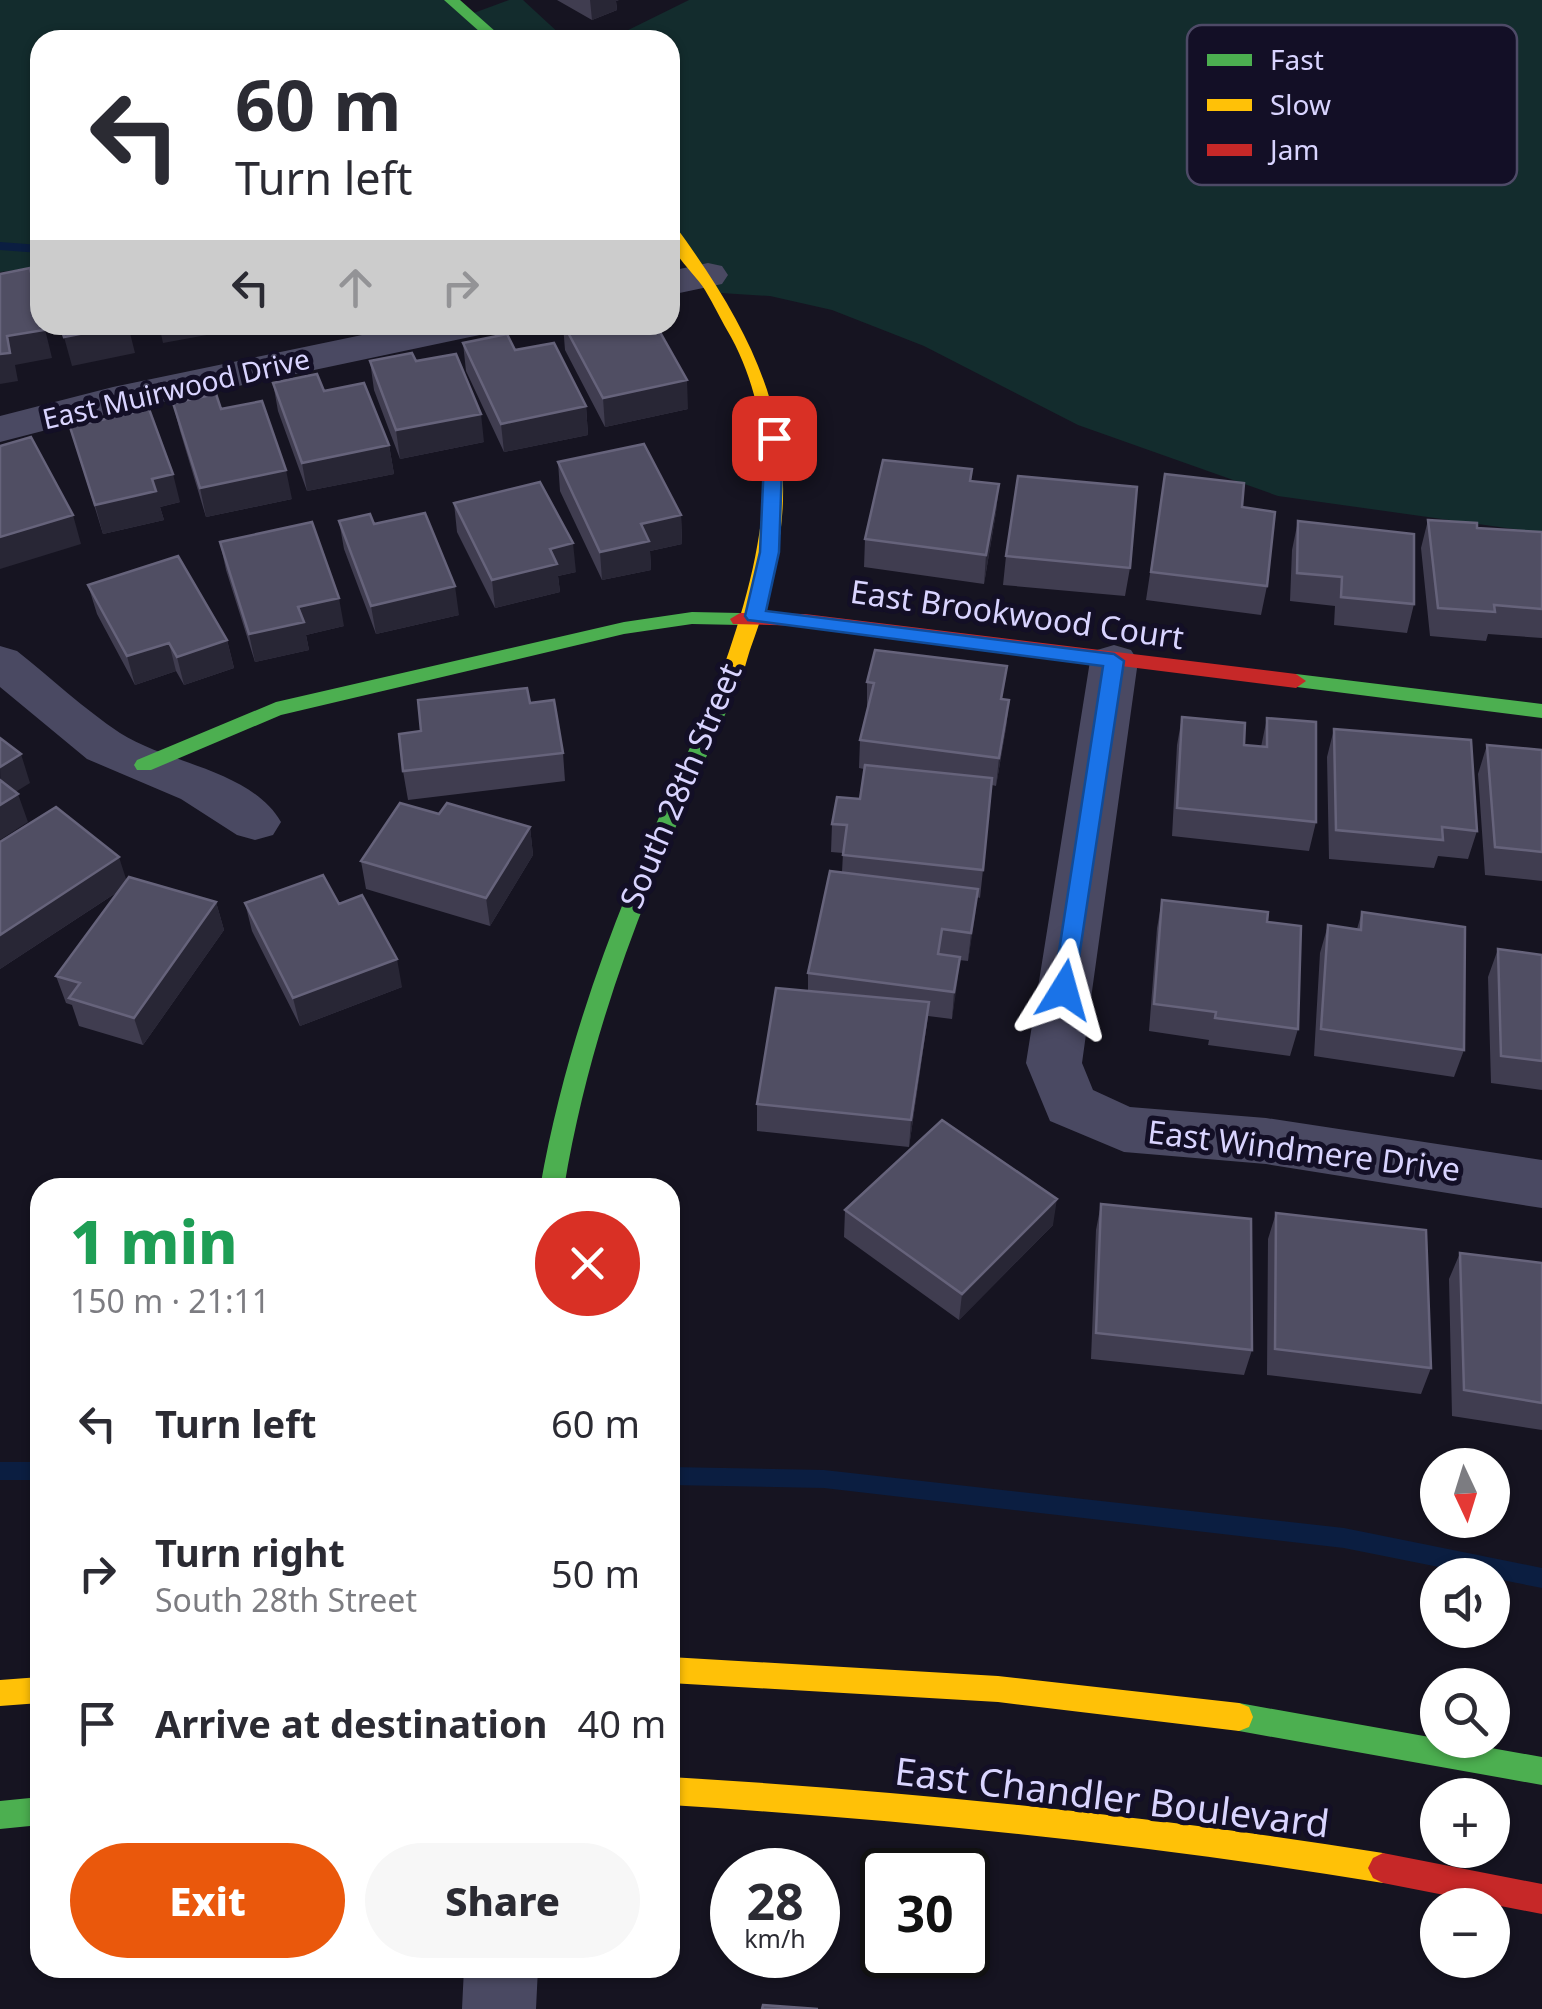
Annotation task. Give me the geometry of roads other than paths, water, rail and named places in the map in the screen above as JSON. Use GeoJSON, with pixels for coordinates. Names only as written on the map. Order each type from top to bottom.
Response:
{"type":"FeatureCollection","features":[{"type":"Feature","properties":{"kind":"street"},"geometry":{"type":"LineString","coordinates":[[450,0],[486,30]]}},
{"type":"Feature","properties":{"kind":"street","name":"South 28th Street"},"geometry":{"type":"LineString","coordinates":[[553,1178],[561,1111],[600,980],[755,616],[770,552],[774,438],[758,374],[734,318],[689,279]]}},
{"type":"Feature","properties":{"kind":"street","name":"East Muirwood Drive"},"geometry":{"type":"LineString","coordinates":[[0,429],[114,400],[423,335]]}},
{"type":"Feature","properties":{"kind":"street","name":"East Brookwood Court"},"geometry":{"type":"LineString","coordinates":[[144,764],[276,709],[624,628],[692,618],[755,616],[1542,711]]}},
{"type":"Feature","properties":{"kind":"street","name":"East Windmere Drive"},"geometry":{"type":"LineString","coordinates":[[1114,661],[1054,1062],[1070,1106],[1124,1129],[1266,1141],[1542,1184]]}},
{"type":"Feature","properties":{"kind":"street"},"geometry":{"type":"LineString","coordinates":[[0,662],[105,747],[199,786],[255,822]]}},
{"type":"Feature","properties":{"kind":"street"},"geometry":{"type":"LineString","coordinates":[[680,1671],[1026,1692],[1330,1732],[1542,1771]]}},
{"type":"Feature","properties":{"kind":"street","name":"East Chandler Boulevard"},"geometry":{"type":"LineString","coordinates":[[680,1791],[930,1806],[1052,1820],[1200,1839],[1542,1899]]}},
{"type":"Feature","properties":{"kind":"street"},"geometry":{"type":"LineString","coordinates":[[0,1815],[30,1811]]}},
{"type":"Feature","properties":{"kind":"street"},"geometry":{"type":"LineString","coordinates":[[499,2009],[501,1978]]}},
{"type":"Feature","properties":{"kind":"waterway"},"geometry":{"type":"LineString","coordinates":[[0,246],[30,248]]}},
{"type":"Feature","properties":{"kind":"waterway"},"geometry":{"type":"LineString","coordinates":[[0,1471],[30,1471]]}},
{"type":"Feature","properties":{"kind":"waterway"},"geometry":{"type":"LineString","coordinates":[[680,1476],[824,1479],[1344,1538],[1542,1578]]}}]}
